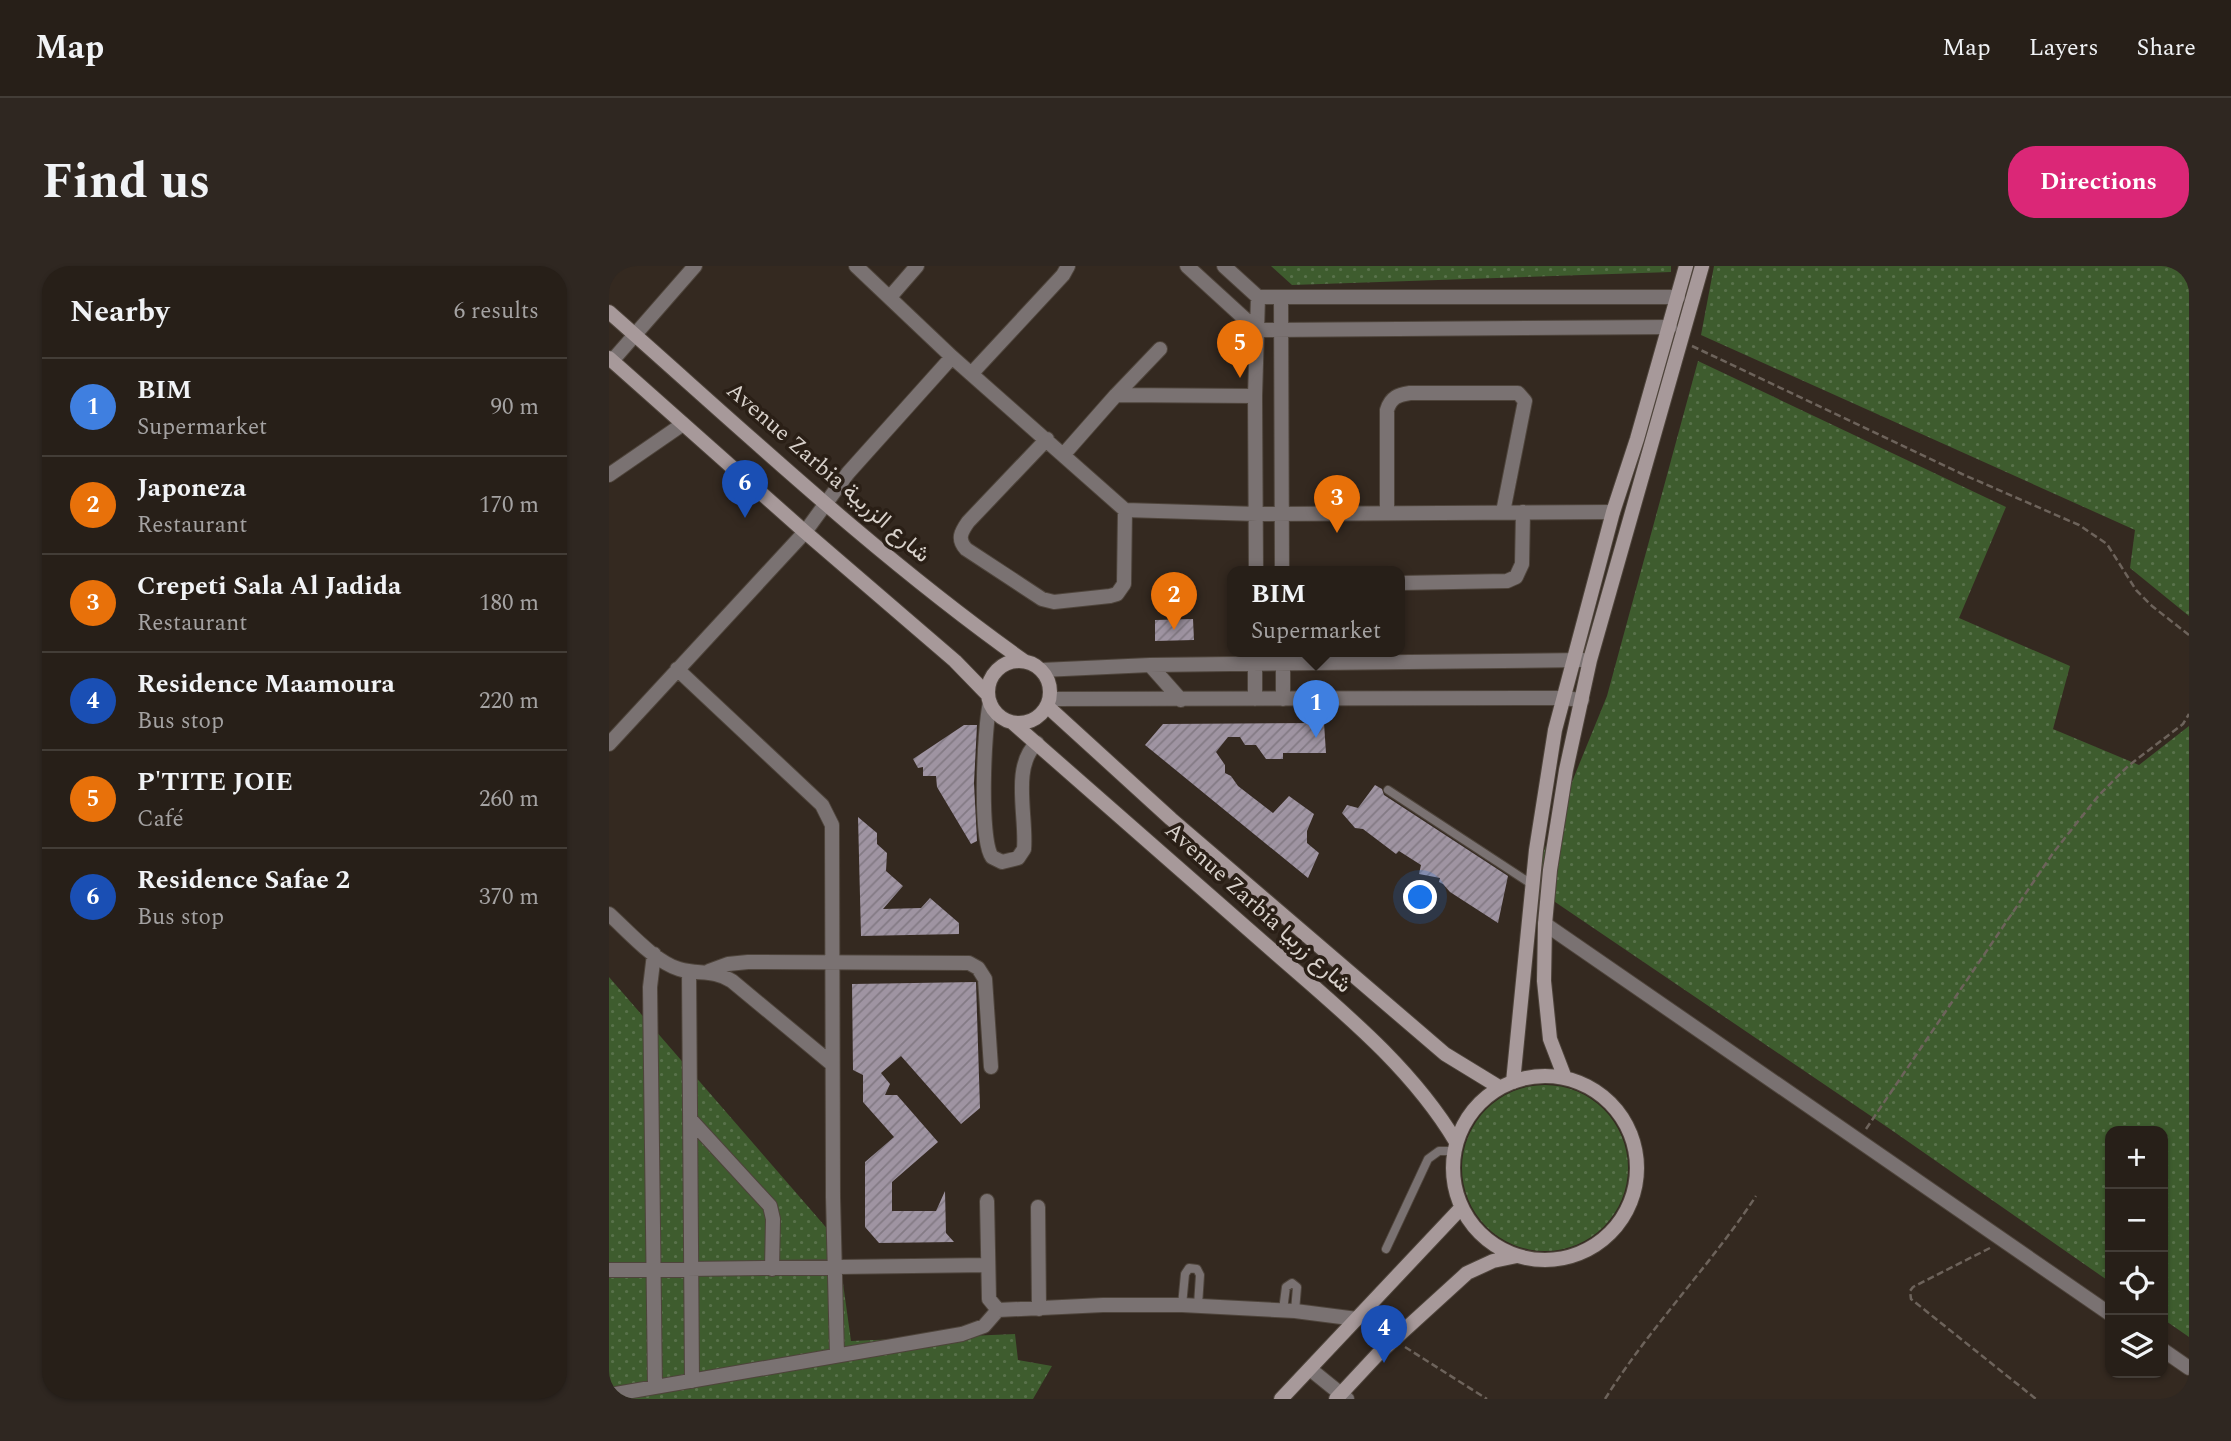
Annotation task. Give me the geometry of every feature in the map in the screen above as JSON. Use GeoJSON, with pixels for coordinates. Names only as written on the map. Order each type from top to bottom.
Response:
{"type":"FeatureCollection","features":[{"type":"Feature","properties":{"kind":"main road"},"geometry":{"type":"LineString","coordinates":[[1513,1082],[1546,779],[1562,698],[1613,512],[1686,266]]}},
{"type":"Feature","properties":{"kind":"main road"},"geometry":{"type":"LineString","coordinates":[[1565,1078],[1549,1039],[1544,981],[1545,924],[1558,820],[1591,660],[1702,266]]}},
{"type":"Feature","properties":{"kind":"main road","name":"Avenue Zarbia شارع الزربية"},"geometry":{"type":"LineString","coordinates":[[609,312],[826,505],[970,622],[1024,661]]}},
{"type":"Feature","properties":{"kind":"main road"},"geometry":{"type":"LineString","coordinates":[[612,365],[955,661],[989,699],[999,716],[1013,723],[1033,720],[1049,703],[1051,689],[1042,670],[1024,661],[1014,661],[997,669],[992,677],[989,699]]}},
{"type":"Feature","properties":{"kind":"main road","name":"Avenue Zarbia شارع زربيا"},"geometry":{"type":"LineString","coordinates":[[1049,703],[1171,819],[1445,1054],[1499,1087]]}},
{"type":"Feature","properties":{"kind":"main road","name":"Avenue Zarbia شارع زربيا"},"geometry":{"type":"LineString","coordinates":[[1013,723],[1326,998],[1413,1082],[1442,1118],[1455,1146]]}},
{"type":"Feature","properties":{"kind":"main road"},"geometry":{"type":"LineString","coordinates":[[1539,1076],[1565,1078],[1591,1088],[1612,1104],[1628,1126],[1637,1152],[1637,1179],[1630,1205],[1616,1228],[1600,1244],[1575,1256],[1546,1261],[1517,1256],[1494,1245],[1475,1229],[1461,1208],[1454,1187],[1452,1164],[1455,1146],[1464,1124],[1474,1109],[1499,1087],[1513,1082],[1539,1076]]}},
{"type":"Feature","properties":{"kind":"main road"},"geometry":{"type":"LineString","coordinates":[[1281,1399],[1461,1208]]}},
{"type":"Feature","properties":{"kind":"main road"},"geometry":{"type":"LineString","coordinates":[[1341,1398],[1394,1339],[1467,1273],[1493,1261],[1517,1256]]}},
{"type":"Feature","properties":{"kind":"street"},"geometry":{"type":"LineString","coordinates":[[612,365],[695,266]]}},
{"type":"Feature","properties":{"kind":"street"},"geometry":{"type":"LineString","coordinates":[[856,266],[952,356],[1125,510],[1257,514],[1613,512]]}},
{"type":"Feature","properties":{"kind":"street"},"geometry":{"type":"LineString","coordinates":[[890,297],[917,266]]}},
{"type":"Feature","properties":{"kind":"street"},"geometry":{"type":"LineString","coordinates":[[972,373],[1063,275],[1068,266]]}},
{"type":"Feature","properties":{"kind":"street"},"geometry":{"type":"LineString","coordinates":[[1187,266],[1257,330],[1670,327]]}},
{"type":"Feature","properties":{"kind":"street"},"geometry":{"type":"LineString","coordinates":[[1224,266],[1258,297],[1678,296]]}},
{"type":"Feature","properties":{"kind":"street"},"geometry":{"type":"LineString","coordinates":[[1256,566],[1255,396],[1258,297]]}},
{"type":"Feature","properties":{"kind":"street"},"geometry":{"type":"LineString","coordinates":[[1281,297],[1282,566]]}},
{"type":"Feature","properties":{"kind":"street"},"geometry":{"type":"LineString","coordinates":[[1064,454],[1160,349]]}},
{"type":"Feature","properties":{"kind":"street"},"geometry":{"type":"LineString","coordinates":[[609,744],[805,533],[848,472],[952,356]]}},
{"type":"Feature","properties":{"kind":"street"},"geometry":{"type":"LineString","coordinates":[[1387,513],[1387,410],[1393,398],[1410,393],[1518,393],[1525,401],[1503,512]]}},
{"type":"Feature","properties":{"kind":"street"},"geometry":{"type":"LineString","coordinates":[[1116,395],[1255,396]]}},
{"type":"Feature","properties":{"kind":"street"},"geometry":{"type":"LineString","coordinates":[[609,475],[683,424]]}},
{"type":"Feature","properties":{"kind":"street"},"geometry":{"type":"LineString","coordinates":[[1047,439],[968,522],[960,533],[960,539],[966,549],[1042,599],[1055,602],[1110,596],[1117,594],[1124,584],[1125,510]]}},
{"type":"Feature","properties":{"kind":"street"},"geometry":{"type":"LineString","coordinates":[[1405,583],[1507,580],[1516,577],[1522,564],[1523,512]]}},
{"type":"Feature","properties":{"kind":"street"},"geometry":{"type":"LineString","coordinates":[[1042,670],[1283,657],[1591,660]]}},
{"type":"Feature","properties":{"kind":"street"},"geometry":{"type":"LineString","coordinates":[[1283,657],[1283,699]]}},
{"type":"Feature","properties":{"kind":"street"},"geometry":{"type":"LineString","coordinates":[[1255,658],[1255,699]]}},
{"type":"Feature","properties":{"kind":"street"},"geometry":{"type":"LineString","coordinates":[[1150,665],[1181,700]]}},
{"type":"Feature","properties":{"kind":"street"},"geometry":{"type":"LineString","coordinates":[[677,669],[827,811],[832,832],[831,962],[837,1355]]}},
{"type":"Feature","properties":{"kind":"street"},"geometry":{"type":"LineString","coordinates":[[989,699],[984,750],[986,842],[992,857],[1002,862],[1018,858],[1024,849],[1023,769],[1027,754],[1037,743]]}},
{"type":"Feature","properties":{"kind":"street"},"geometry":{"type":"LineString","coordinates":[[1049,703],[1255,699],[1581,700]]}},
{"type":"Feature","properties":{"kind":"street"},"geometry":{"type":"LineString","coordinates":[[609,914],[671,967],[689,972],[709,971],[738,962],[964,962],[974,965],[985,979],[991,1067]]}},
{"type":"Feature","properties":{"kind":"street"},"geometry":{"type":"LineString","coordinates":[[1545,924],[2105,1311]]}},
{"type":"Feature","properties":{"kind":"street"},"geometry":{"type":"LineString","coordinates":[[654,954],[650,987],[655,1387]]}},
{"type":"Feature","properties":{"kind":"street"},"geometry":{"type":"LineString","coordinates":[[709,971],[733,981],[832,1064]]}},
{"type":"Feature","properties":{"kind":"street"},"geometry":{"type":"LineString","coordinates":[[689,972],[692,1381]]}},
{"type":"Feature","properties":{"kind":"street"},"geometry":{"type":"LineString","coordinates":[[689,1119],[770,1206],[772,1269]]}},
{"type":"Feature","properties":{"kind":"street"},"geometry":{"type":"LineString","coordinates":[[987,1201],[989,1299],[998,1310]]}},
{"type":"Feature","properties":{"kind":"street"},"geometry":{"type":"LineString","coordinates":[[1038,1207],[1039,1309]]}},
{"type":"Feature","properties":{"kind":"street"},"geometry":{"type":"LineString","coordinates":[[609,1270],[988,1265]]}},
{"type":"Feature","properties":{"kind":"street"},"geometry":{"type":"LineString","coordinates":[[998,1310],[1103,1305],[1198,1305],[1289,1310],[1357,1319]]}},
{"type":"Feature","properties":{"kind":"street"},"geometry":{"type":"LineString","coordinates":[[609,1395],[969,1332],[990,1322],[998,1310]]}},
{"type":"Feature","properties":{"kind":"street"},"geometry":{"type":"LineString","coordinates":[[2168,1353],[2189,1368]]}},
{"type":"Feature","properties":{"kind":"street"},"geometry":{"type":"LineString","coordinates":[[1310,1369],[1341,1398]]}},
{"type":"Feature","properties":{"kind":"lane"},"geometry":{"type":"LineString","coordinates":[[1388,790],[1533,885]]}},
{"type":"Feature","properties":{"kind":"lane"},"geometry":{"type":"LineString","coordinates":[[1386,1249],[1428,1159],[1439,1151],[1455,1146]]}},
{"type":"Feature","properties":{"kind":"lane"},"geometry":{"type":"LineString","coordinates":[[1182,1305],[1185,1274],[1189,1268],[1193,1268],[1200,1275],[1198,1305]]}},
{"type":"Feature","properties":{"kind":"path"},"geometry":{"type":"LineString","coordinates":[[1682,342],[1949,468],[2080,524],[2107,544],[2136,590],[2189,635]]}},
{"type":"Feature","properties":{"kind":"path"},"geometry":{"type":"LineString","coordinates":[[1858,1141],[2053,853],[2099,795],[2128,766],[2183,724],[2189,714]]}},
{"type":"Feature","properties":{"kind":"path"},"geometry":{"type":"LineString","coordinates":[[1605,1399],[1648,1336],[1756,1196]]}},
{"type":"Feature","properties":{"kind":"path"},"geometry":{"type":"LineString","coordinates":[[2004,1241],[1913,1287],[1910,1295],[1913,1302],[2036,1399]]}},
{"type":"Feature","properties":{"kind":"path"},"geometry":{"type":"LineString","coordinates":[[1394,1339],[1487,1399]]}},
{"type":"Feature","properties":{"kind":"green space"},"geometry":{"type":"Polygon","coordinates":[[[1271,266],[1671,266],[1671,272],[1292,285],[1271,266]]]}},
{"type":"Feature","properties":{"kind":"green space"},"geometry":{"type":"Polygon","coordinates":[[[1714,266],[2189,266],[2189,616],[2130,568],[2135,530],[1701,335],[1714,266]]]}},
{"type":"Feature","properties":{"kind":"green space"},"geometry":{"type":"Polygon","coordinates":[[[1698,361],[2006,507],[1959,618],[2070,666],[2053,729],[2139,765],[2189,726],[2189,1337],[2168,1322],[2168,1126],[2105,1126],[2105,1279],[1530,885],[1607,696],[1698,361]]]}},
{"type":"Feature","properties":{"kind":"green space"},"geometry":{"type":"Polygon","coordinates":[[[609,977],[837,1240],[851,1341],[1015,1334],[1018,1360],[1052,1366],[1033,1399],[609,1399],[609,977]]]}},
{"type":"Feature","properties":{"kind":"green space"},"geometry":{"type":"Polygon","coordinates":[[[1545,1085],[1577,1092],[1591,1099],[1603,1110],[1614,1122],[1621,1136],[1628,1168],[1621,1200],[1614,1214],[1603,1226],[1591,1237],[1577,1244],[1545,1251],[1513,1244],[1499,1237],[1487,1226],[1476,1214],[1469,1200],[1462,1168],[1469,1136],[1476,1122],[1487,1110],[1499,1099],[1513,1092],[1545,1085]]]}},
{"type":"Feature","properties":{"kind":"building"},"geometry":{"type":"Polygon","coordinates":[[[1193,619],[1194,640],[1155,641],[1155,620],[1193,619]]]}},
{"type":"Feature","properties":{"kind":"building"},"geometry":{"type":"Polygon","coordinates":[[[1324,723],[1326,753],[1283,753],[1283,759],[1266,759],[1256,745],[1245,745],[1240,737],[1228,737],[1216,752],[1225,765],[1225,773],[1273,813],[1289,796],[1314,814],[1307,831],[1307,843],[1319,853],[1308,878],[1145,745],[1163,724],[1324,723]]]}},
{"type":"Feature","properties":{"kind":"building"},"geometry":{"type":"Polygon","coordinates":[[[964,725],[977,725],[974,783],[977,841],[971,844],[937,787],[936,776],[923,776],[923,767],[918,768],[913,759],[964,725]]]}},
{"type":"Feature","properties":{"kind":"building"},"geometry":{"type":"Polygon","coordinates":[[[1375,785],[1382,789],[1384,795],[1508,876],[1498,923],[1450,892],[1439,882],[1440,878],[1419,874],[1421,865],[1399,851],[1396,854],[1363,829],[1355,828],[1342,813],[1347,805],[1358,808],[1375,785]]]}},
{"type":"Feature","properties":{"kind":"building"},"geometry":{"type":"Polygon","coordinates":[[[858,817],[877,833],[877,844],[887,853],[886,871],[903,886],[883,909],[921,908],[930,898],[959,923],[959,934],[861,936],[858,817]]]}},
{"type":"Feature","properties":{"kind":"building"},"geometry":{"type":"Polygon","coordinates":[[[976,982],[980,1108],[961,1124],[901,1056],[881,1073],[890,1084],[885,1095],[897,1095],[938,1142],[892,1182],[892,1211],[936,1211],[945,1191],[946,1233],[954,1242],[879,1243],[865,1227],[865,1162],[894,1137],[863,1102],[863,1075],[853,1070],[852,984],[976,982]]]}},
{"type":"Feature","properties":{"kind":"place","name":"P'TITE JOIE"},"geometry":{"type":"Point","coordinates":[1240,378]}},
{"type":"Feature","properties":{"kind":"place","name":"Residence Safae 2"},"geometry":{"type":"Point","coordinates":[745,518]}},
{"type":"Feature","properties":{"kind":"place","name":"Crepeti Sala Al Jadida"},"geometry":{"type":"Point","coordinates":[1337,533]}},
{"type":"Feature","properties":{"kind":"place","name":"Japoneza"},"geometry":{"type":"Point","coordinates":[1174,630]}},
{"type":"Feature","properties":{"kind":"place","name":"BIM"},"geometry":{"type":"Point","coordinates":[1316,738]}},
{"type":"Feature","properties":{"kind":"place","name":"Residence Maamoura"},"geometry":{"type":"Point","coordinates":[1384,1363]}}]}
